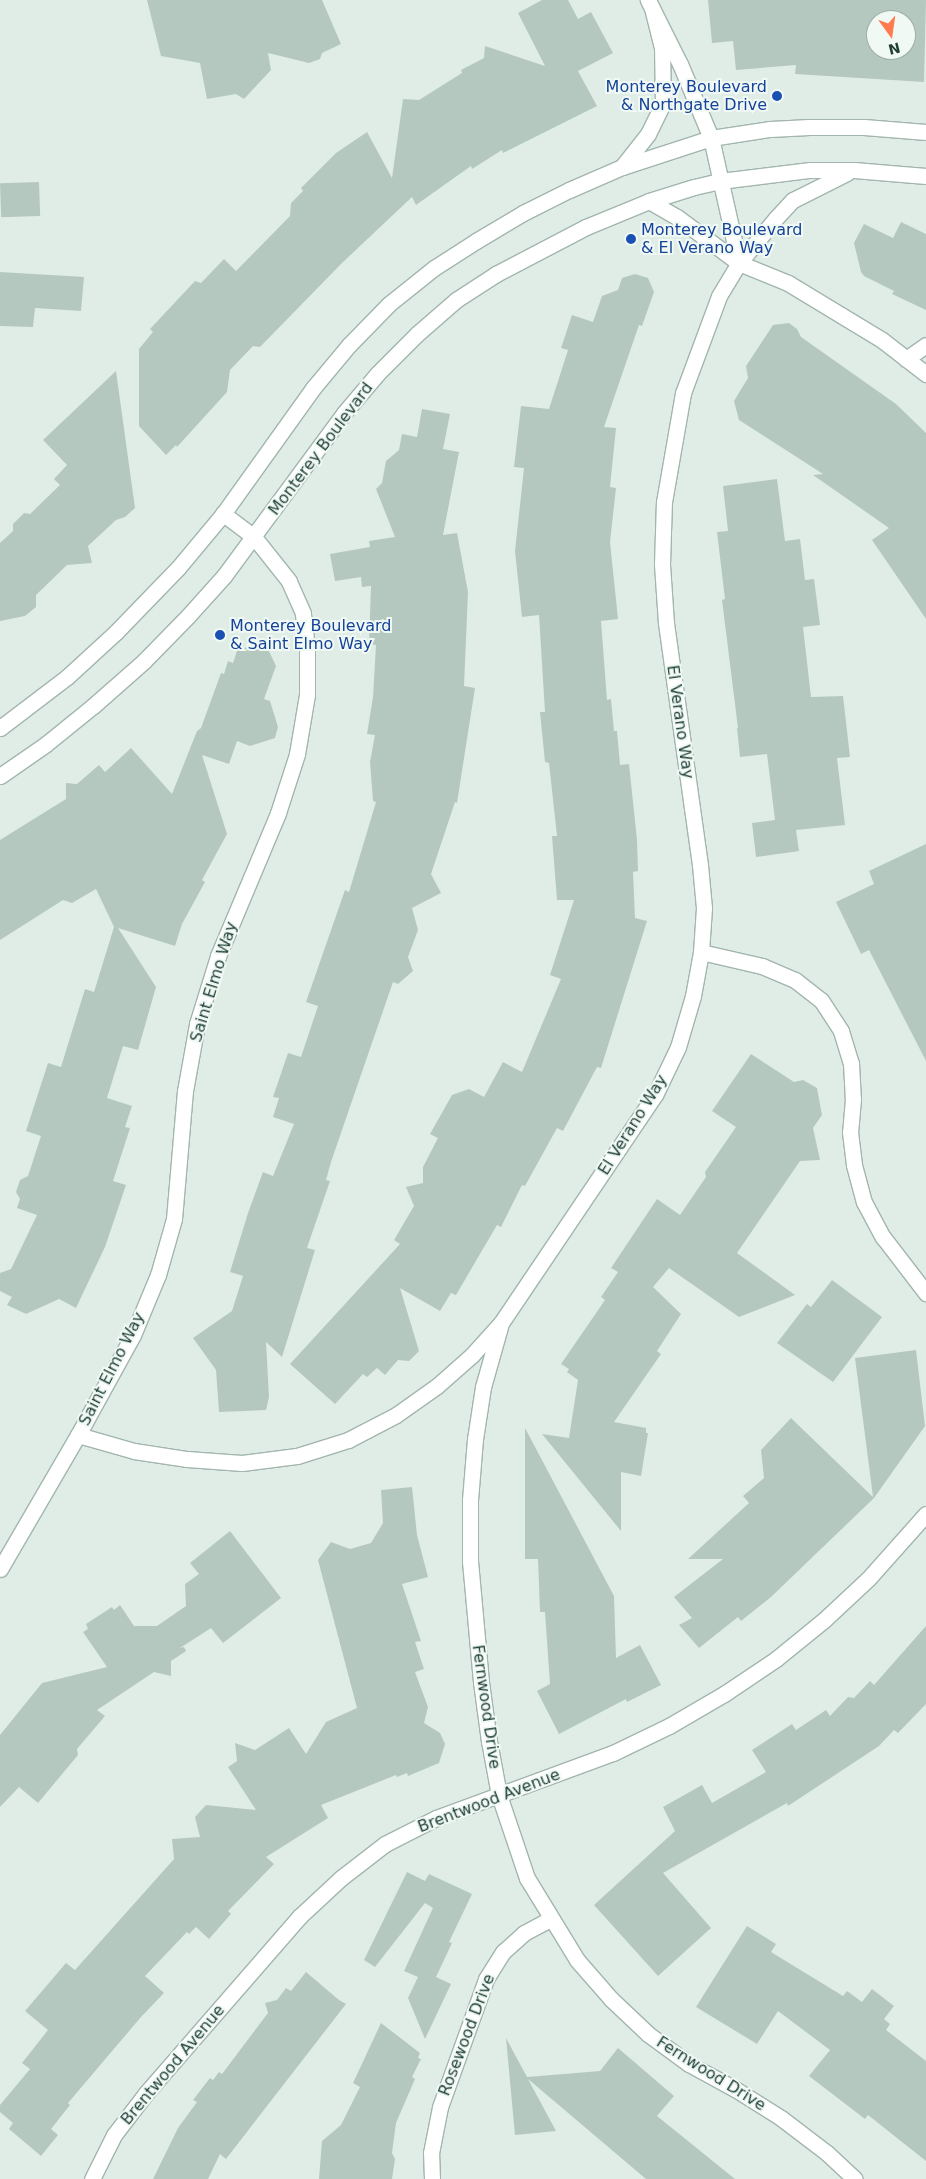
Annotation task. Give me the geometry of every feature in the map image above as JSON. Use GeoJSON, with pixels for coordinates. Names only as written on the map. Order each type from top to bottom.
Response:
{"type":"FeatureCollection","features":[{"type":"Feature","properties":{"kind":"street"},"geometry":{"type":"LineString","coordinates":[[650,4],[684,72],[711,138],[739,263]]}},
{"type":"Feature","properties":{"kind":"street"},"geometry":{"type":"LineString","coordinates":[[622,167],[648,134],[663,103],[662,48],[650,4]]}},
{"type":"Feature","properties":{"kind":"street"},"geometry":{"type":"LineString","coordinates":[[0,728],[67,677],[116,632],[178,568],[223,514],[314,387],[349,345],[389,304],[434,268],[484,236],[562,194],[622,167],[711,138],[770,129],[809,127],[926,132]]}},
{"type":"Feature","properties":{"kind":"street","name":"Monterey Boulevard"},"geometry":{"type":"LineString","coordinates":[[0,776],[46,744],[93,706],[144,661],[207,597],[254,538],[344,414],[378,373],[456,300],[542,248],[586,226],[676,192],[720,181],[810,170],[854,170],[926,176]]}},
{"type":"Feature","properties":{"kind":"street","name":"El Verano Way"},"geometry":{"type":"LineString","coordinates":[[78,1436],[134,1451],[187,1459],[242,1463],[297,1456],[348,1440],[396,1415],[437,1386],[472,1356],[501,1323],[655,1095],[678,1047],[693,996],[702,952],[704,908],[700,866],[666,624],[662,564],[664,502],[682,393],[719,296],[739,263],[793,200],[820,185],[854,170]]}},
{"type":"Feature","properties":{"kind":"street"},"geometry":{"type":"LineString","coordinates":[[649,201],[677,217],[739,263],[788,283],[882,340],[926,374]]}},
{"type":"Feature","properties":{"kind":"street"},"geometry":{"type":"LineString","coordinates":[[906,359],[926,345]]}},
{"type":"Feature","properties":{"kind":"street","name":"Saint Elmo Way"},"geometry":{"type":"LineString","coordinates":[[0,1569],[78,1436],[133,1335],[158,1275],[174,1219],[185,1091],[197,1024],[218,956],[278,813],[297,754],[307,695],[307,647],[303,613],[289,581],[254,538],[223,514]]}},
{"type":"Feature","properties":{"kind":"street"},"geometry":{"type":"LineString","coordinates":[[702,952],[762,966],[795,980],[821,1000],[841,1030],[851,1063],[853,1099],[850,1132],[854,1165],[864,1202],[883,1237],[926,1293]]}},
{"type":"Feature","properties":{"kind":"street","name":"Fernwood Drive"},"geometry":{"type":"LineString","coordinates":[[501,1323],[483,1387],[475,1439],[470,1500],[470,1561],[481,1682],[499,1795],[528,1878],[550,1919],[577,1960],[611,1998],[648,2034],[689,2064],[735,2089],[781,2118],[827,2153],[855,2179]]}},
{"type":"Feature","properties":{"kind":"street","name":"Brentwood Avenue"},"geometry":{"type":"LineString","coordinates":[[92,2179],[114,2135],[147,2092],[299,1918],[341,1878],[385,1844],[436,1818],[613,1753],[669,1726],[724,1694],[776,1659],[824,1620],[868,1579],[926,1514]]}},
{"type":"Feature","properties":{"kind":"street","name":"Rosewood Drive"},"geometry":{"type":"LineString","coordinates":[[432,2179],[432,2153],[440,2107],[486,1978],[503,1952],[524,1932],[550,1919]]}},
{"type":"Feature","properties":{"kind":"building"},"geometry":{"type":"Polygon","coordinates":[[[147,0],[322,0],[341,44],[322,53],[320,59],[309,63],[268,53],[271,70],[244,99],[236,94],[207,99],[200,63],[161,56],[147,0]]]}},
{"type":"Feature","properties":{"kind":"building"},"geometry":{"type":"Polygon","coordinates":[[[542,0],[568,0],[578,19],[591,12],[613,53],[578,71],[597,106],[503,153],[502,150],[472,169],[471,166],[416,205],[412,197],[342,263],[260,347],[253,346],[230,370],[227,392],[177,447],[176,445],[166,455],[139,426],[139,349],[153,332],[150,329],[195,281],[201,283],[224,259],[236,271],[290,216],[291,203],[303,191],[301,188],[336,153],[367,132],[392,178],[403,99],[419,100],[462,73],[461,70],[484,58],[485,46],[545,66],[518,13],[542,0]]]}},
{"type":"Feature","properties":{"kind":"building"},"geometry":{"type":"Polygon","coordinates":[[[708,0],[926,0],[924,82],[795,74],[796,65],[736,70],[733,41],[712,43],[708,0]]]}},
{"type":"Feature","properties":{"kind":"building"},"geometry":{"type":"Polygon","coordinates":[[[39,182],[40,216],[1,217],[0,183],[39,182]]]}},
{"type":"Feature","properties":{"kind":"building"},"geometry":{"type":"Polygon","coordinates":[[[901,222],[926,234],[926,310],[892,294],[894,291],[864,276],[861,272],[854,243],[864,224],[893,238],[901,222]]]}},
{"type":"Feature","properties":{"kind":"building"},"geometry":{"type":"Polygon","coordinates":[[[0,272],[84,277],[81,311],[35,308],[33,327],[0,326],[0,272]]]}},
{"type":"Feature","properties":{"kind":"building"},"geometry":{"type":"Polygon","coordinates":[[[635,274],[648,278],[654,292],[642,326],[639,325],[604,427],[616,428],[610,487],[616,488],[610,542],[618,619],[601,621],[607,700],[611,699],[614,731],[617,731],[620,765],[629,764],[637,840],[638,871],[633,872],[635,918],[647,921],[601,1068],[597,1067],[563,1131],[557,1128],[525,1186],[522,1185],[501,1227],[497,1225],[456,1295],[451,1293],[440,1311],[400,1288],[419,1351],[409,1361],[398,1360],[385,1375],[377,1368],[367,1377],[363,1374],[335,1404],[290,1364],[400,1244],[394,1240],[414,1206],[406,1187],[423,1183],[423,1167],[438,1138],[430,1134],[452,1095],[469,1089],[484,1097],[503,1062],[522,1072],[561,979],[550,975],[574,900],[557,900],[552,836],[557,836],[549,763],[545,762],[540,712],[545,712],[539,615],[522,617],[515,551],[524,468],[514,467],[521,406],[549,409],[568,350],[561,348],[572,315],[593,322],[602,296],[618,290],[622,278],[635,274]]]}},
{"type":"Feature","properties":{"kind":"building"},"geometry":{"type":"Polygon","coordinates":[[[789,323],[797,329],[801,337],[896,404],[926,433],[926,619],[872,540],[889,528],[813,475],[823,474],[739,420],[734,401],[748,378],[746,366],[773,325],[789,323]]]}},
{"type":"Feature","properties":{"kind":"building"},"geometry":{"type":"Polygon","coordinates":[[[116,371],[135,508],[125,517],[116,520],[88,546],[92,563],[67,565],[36,595],[36,607],[25,616],[0,621],[0,543],[13,531],[13,524],[24,513],[30,514],[60,485],[54,479],[67,465],[43,440],[116,371]]]}},
{"type":"Feature","properties":{"kind":"building"},"geometry":{"type":"Polygon","coordinates":[[[422,409],[450,414],[443,449],[459,452],[443,535],[457,533],[468,592],[464,686],[475,688],[457,803],[455,802],[431,874],[441,893],[412,908],[418,930],[408,957],[413,971],[398,984],[393,982],[331,1162],[326,1180],[330,1181],[307,1248],[315,1250],[282,1357],[266,1342],[269,1397],[266,1410],[219,1412],[216,1370],[193,1338],[232,1311],[243,1276],[230,1272],[248,1213],[263,1172],[273,1176],[294,1124],[273,1117],[279,1098],[273,1097],[288,1053],[301,1057],[318,1006],[306,1002],[345,890],[349,892],[376,802],[373,801],[370,762],[375,735],[367,734],[373,697],[376,645],[369,644],[371,586],[362,587],[361,577],[335,581],[330,554],[370,547],[369,541],[395,537],[376,489],[382,483],[386,461],[399,450],[402,434],[417,437],[422,409]]]}},
{"type":"Feature","properties":{"kind":"building"},"geometry":{"type":"Polygon","coordinates":[[[777,479],[785,541],[800,539],[805,580],[814,579],[820,625],[803,627],[811,697],[843,696],[850,757],[837,758],[845,825],[796,830],[799,851],[756,857],[752,823],[775,820],[767,754],[740,757],[722,600],[725,599],[717,532],[728,531],[723,486],[777,479]]]}},
{"type":"Feature","properties":{"kind":"building"},"geometry":{"type":"Polygon","coordinates":[[[256,644],[267,647],[276,666],[264,699],[270,701],[278,727],[275,738],[250,746],[237,741],[229,764],[202,755],[227,834],[202,880],[205,882],[182,924],[175,946],[118,928],[156,987],[138,1050],[123,1046],[107,1098],[132,1106],[125,1127],[130,1128],[113,1181],[126,1185],[105,1247],[76,1308],[59,1299],[26,1314],[7,1305],[12,1297],[0,1291],[0,1273],[11,1269],[37,1215],[17,1208],[20,1199],[16,1192],[20,1180],[28,1176],[41,1136],[26,1131],[48,1063],[61,1067],[85,989],[94,992],[114,927],[96,889],[72,903],[63,900],[0,940],[0,840],[66,799],[66,783],[77,784],[99,765],[105,772],[131,748],[172,794],[197,731],[201,728],[221,673],[224,674],[228,661],[233,663],[237,651],[256,644]]]}},
{"type":"Feature","properties":{"kind":"building"},"geometry":{"type":"Polygon","coordinates":[[[926,844],[926,1061],[869,950],[861,954],[836,902],[874,884],[869,871],[926,844]]]}},
{"type":"Feature","properties":{"kind":"building"},"geometry":{"type":"Polygon","coordinates":[[[751,1054],[794,1082],[803,1080],[817,1088],[822,1115],[813,1128],[820,1160],[800,1161],[737,1253],[795,1295],[739,1317],[669,1268],[653,1287],[681,1314],[657,1351],[661,1354],[614,1422],[646,1428],[646,1433],[648,1433],[641,1476],[621,1472],[621,1531],[542,1434],[569,1438],[578,1380],[567,1372],[569,1369],[561,1364],[605,1300],[601,1297],[618,1272],[611,1268],[657,1199],[680,1215],[706,1177],[705,1172],[736,1127],[712,1111],[751,1054]]]}},
{"type":"Feature","properties":{"kind":"building"},"geometry":{"type":"Polygon","coordinates":[[[832,1280],[882,1317],[833,1382],[777,1343],[807,1304],[811,1307],[832,1280]]]}},
{"type":"Feature","properties":{"kind":"building"},"geometry":{"type":"Polygon","coordinates":[[[916,1350],[925,1426],[874,1498],[771,1597],[741,1621],[738,1617],[699,1648],[679,1625],[692,1618],[674,1597],[723,1559],[688,1559],[749,1503],[743,1496],[764,1478],[761,1450],[791,1418],[873,1497],[855,1358],[916,1350]]]}},
{"type":"Feature","properties":{"kind":"building"},"geometry":{"type":"Polygon","coordinates":[[[525,1428],[614,1596],[616,1658],[640,1645],[661,1685],[627,1702],[626,1699],[559,1734],[537,1691],[550,1684],[545,1612],[540,1612],[538,1559],[525,1559],[525,1428]]]}},
{"type":"Feature","properties":{"kind":"building"},"geometry":{"type":"Polygon","coordinates":[[[412,1487],[417,1535],[428,1577],[402,1584],[421,1641],[415,1642],[424,1669],[415,1672],[428,1707],[424,1723],[440,1733],[445,1744],[439,1763],[408,1776],[407,1773],[397,1777],[396,1775],[321,1805],[328,1818],[266,1857],[274,1864],[228,1911],[231,1914],[209,1939],[196,1927],[189,1934],[187,1932],[145,1976],[164,1993],[141,2017],[68,2103],[70,2105],[51,2129],[58,2135],[41,2156],[9,2129],[13,2123],[0,2112],[0,2105],[30,2069],[22,2063],[48,2030],[25,2011],[66,1963],[75,1970],[174,1859],[172,1839],[200,1837],[195,1817],[206,1805],[256,1810],[228,1767],[237,1761],[235,1743],[255,1750],[289,1728],[306,1754],[326,1722],[357,1708],[318,1560],[331,1542],[350,1549],[371,1543],[383,1523],[381,1490],[412,1487]]]}},
{"type":"Feature","properties":{"kind":"building"},"geometry":{"type":"Polygon","coordinates":[[[230,1531],[281,1598],[223,1643],[211,1628],[180,1648],[184,1647],[186,1651],[171,1661],[171,1676],[154,1672],[97,1710],[105,1716],[77,1749],[78,1755],[38,1803],[19,1787],[0,1807],[0,1735],[42,1683],[107,1667],[83,1632],[88,1629],[86,1624],[112,1607],[114,1610],[120,1605],[134,1626],[157,1626],[186,1606],[185,1584],[199,1574],[190,1563],[230,1531]]]}},
{"type":"Feature","properties":{"kind":"building"},"geometry":{"type":"Polygon","coordinates":[[[926,1626],[926,1704],[898,1733],[894,1730],[879,1746],[788,1806],[787,1803],[663,1873],[711,1928],[658,1976],[594,1905],[675,1831],[663,1807],[702,1785],[712,1803],[766,1772],[752,1750],[792,1724],[796,1730],[826,1710],[830,1716],[848,1697],[854,1698],[870,1681],[874,1685],[926,1626]]]}},
{"type":"Feature","properties":{"kind":"building"},"geometry":{"type":"Polygon","coordinates":[[[407,1872],[425,1881],[429,1874],[472,1894],[449,1942],[452,1943],[436,1977],[451,1984],[425,2039],[408,1998],[418,1977],[404,1971],[433,1908],[425,1903],[375,1967],[364,1960],[407,1872]]]}},
{"type":"Feature","properties":{"kind":"building"},"geometry":{"type":"Polygon","coordinates":[[[747,1926],[776,1944],[771,1952],[843,1996],[847,1991],[862,2002],[872,1989],[894,2006],[884,2019],[890,2024],[886,2030],[926,2061],[926,2161],[868,2115],[865,2119],[809,2076],[830,2050],[778,2011],[757,2044],[696,2007],[747,1926]]]}},
{"type":"Feature","properties":{"kind":"building"},"geometry":{"type":"Polygon","coordinates":[[[306,1972],[346,2004],[226,2159],[220,2154],[208,2179],[153,2179],[178,2128],[197,2102],[193,2100],[210,2078],[213,2080],[219,2072],[222,2074],[268,2013],[265,2003],[277,2000],[286,1988],[291,1991],[306,1972]]]}},
{"type":"Feature","properties":{"kind":"building"},"geometry":{"type":"Polygon","coordinates":[[[381,2023],[420,2053],[418,2058],[421,2059],[412,2077],[415,2079],[396,2123],[392,2153],[395,2159],[392,2179],[319,2179],[322,2141],[341,2125],[360,2087],[353,2083],[381,2023]]]}},
{"type":"Feature","properties":{"kind":"building"},"geometry":{"type":"Polygon","coordinates":[[[506,2038],[527,2077],[600,2071],[618,2048],[674,2096],[657,2116],[735,2179],[646,2179],[528,2079],[556,2131],[515,2135],[506,2038]]]}},
{"type":"Feature","properties":{"kind":"place","name":"Monterey Boulevard & Northgate Drive"},"geometry":{"type":"Point","coordinates":[777,96]}},
{"type":"Feature","properties":{"kind":"place","name":"Monterey Boulevard & El Verano Way"},"geometry":{"type":"Point","coordinates":[631,239]}},
{"type":"Feature","properties":{"kind":"place","name":"Monterey Boulevard & Saint Elmo Way"},"geometry":{"type":"Point","coordinates":[220,635]}}]}
